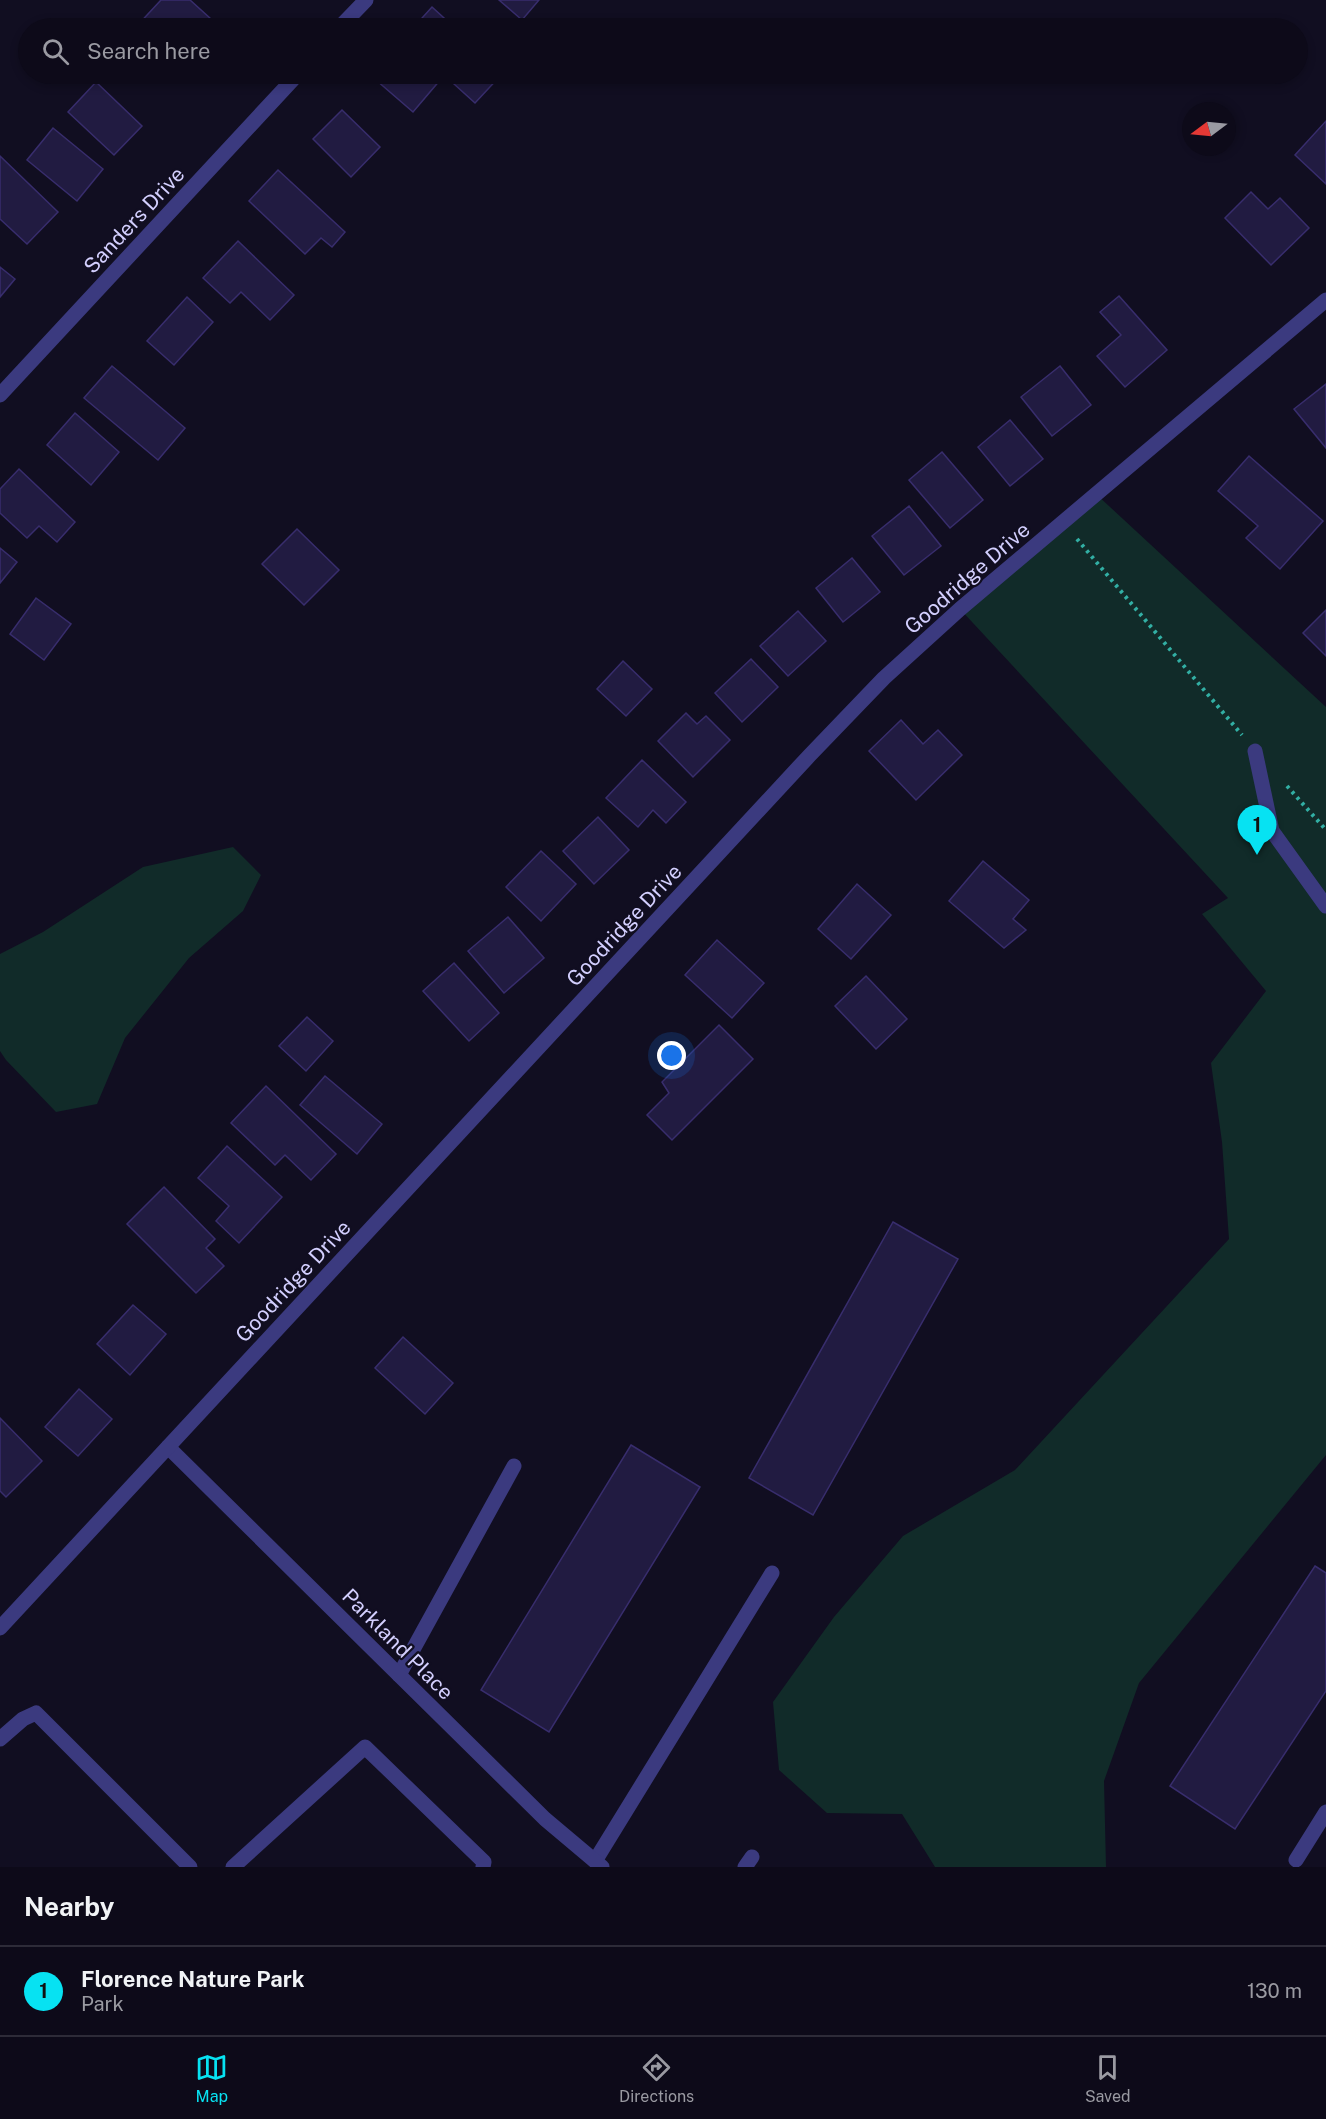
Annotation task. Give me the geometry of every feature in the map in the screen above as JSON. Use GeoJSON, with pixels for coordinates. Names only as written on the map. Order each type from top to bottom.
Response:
{"type":"FeatureCollection","features":[{"type":"Feature","properties":{"kind":"street"},"geometry":{"type":"LineString","coordinates":[[349,18],[366,0]]}},
{"type":"Feature","properties":{"kind":"street","name":"Sanders Drive"},"geometry":{"type":"LineString","coordinates":[[0,395],[289,84]]}},
{"type":"Feature","properties":{"kind":"street","name":"Goodridge Drive"},"geometry":{"type":"LineString","coordinates":[[0,1628],[869,694],[960,609],[1326,300]]}},
{"type":"Feature","properties":{"kind":"street"},"geometry":{"type":"LineString","coordinates":[[1255,751],[1272,831],[1326,906]]}},
{"type":"Feature","properties":{"kind":"street","name":"Parkland Place"},"geometry":{"type":"LineString","coordinates":[[168,1447],[545,1819],[599,1864]]}},
{"type":"Feature","properties":{"kind":"street"},"geometry":{"type":"LineString","coordinates":[[399,1675],[514,1466]]}},
{"type":"Feature","properties":{"kind":"street"},"geometry":{"type":"LineString","coordinates":[[599,1864],[772,1573]]}},
{"type":"Feature","properties":{"kind":"street"},"geometry":{"type":"LineString","coordinates":[[0,1739],[23,1719],[36,1713],[190,1867]]}},
{"type":"Feature","properties":{"kind":"street"},"geometry":{"type":"LineString","coordinates":[[233,1867],[365,1747],[484,1862],[483,1867]]}},
{"type":"Feature","properties":{"kind":"street"},"geometry":{"type":"LineString","coordinates":[[1296,1860],[1326,1812]]}},
{"type":"Feature","properties":{"kind":"path"},"geometry":{"type":"LineString","coordinates":[[1063,522],[1255,751]]}},
{"type":"Feature","properties":{"kind":"path"},"geometry":{"type":"LineString","coordinates":[[1287,786],[1326,830]]}},
{"type":"Feature","properties":{"kind":"green space"},"geometry":{"type":"Polygon","coordinates":[[[1096,494],[1326,707],[1326,1455],[1139,1683],[1104,1781],[1106,1867],[935,1867],[902,1814],[827,1813],[779,1770],[773,1702],[834,1617],[903,1536],[1015,1470],[1229,1239],[1222,1142],[1211,1063],[1266,991],[1202,914],[1228,898],[960,609],[1096,494]]]}},
{"type":"Feature","properties":{"kind":"green space"},"geometry":{"type":"Polygon","coordinates":[[[233,847],[261,875],[243,911],[189,958],[125,1038],[97,1104],[56,1112],[0,1051],[0,954],[43,932],[143,867],[233,847]]]}},
{"type":"Feature","properties":{"kind":"building"},"geometry":{"type":"Polygon","coordinates":[[[161,0],[190,0],[210,18],[144,18],[161,0]]]}},
{"type":"Feature","properties":{"kind":"building"},"geometry":{"type":"Polygon","coordinates":[[[499,0],[539,0],[524,18],[520,18],[499,0]]]}},
{"type":"Feature","properties":{"kind":"building"},"geometry":{"type":"Polygon","coordinates":[[[432,7],[444,18],[422,18],[432,7]]]}},
{"type":"Feature","properties":{"kind":"building"},"geometry":{"type":"Polygon","coordinates":[[[94,84],[98,84],[142,126],[114,155],[68,112],[94,84]]]}},
{"type":"Feature","properties":{"kind":"building"},"geometry":{"type":"Polygon","coordinates":[[[381,84],[437,84],[413,112],[381,84]]]}},
{"type":"Feature","properties":{"kind":"building"},"geometry":{"type":"Polygon","coordinates":[[[454,84],[493,84],[475,103],[454,84]]]}},
{"type":"Feature","properties":{"kind":"building"},"geometry":{"type":"Polygon","coordinates":[[[342,110],[380,147],[351,177],[313,139],[342,110]]]}},
{"type":"Feature","properties":{"kind":"building"},"geometry":{"type":"Polygon","coordinates":[[[1326,121],[1326,184],[1295,155],[1326,121]]]}},
{"type":"Feature","properties":{"kind":"building"},"geometry":{"type":"Polygon","coordinates":[[[53,128],[103,169],[77,201],[27,160],[53,128]]]}},
{"type":"Feature","properties":{"kind":"building"},"geometry":{"type":"Polygon","coordinates":[[[0,156],[58,212],[27,244],[0,219],[0,156]]]}},
{"type":"Feature","properties":{"kind":"building"},"geometry":{"type":"Polygon","coordinates":[[[278,170],[345,232],[332,247],[321,238],[305,254],[249,201],[278,170]]]}},
{"type":"Feature","properties":{"kind":"building"},"geometry":{"type":"Polygon","coordinates":[[[1251,192],[1268,209],[1280,198],[1309,228],[1271,265],[1225,218],[1251,192]]]}},
{"type":"Feature","properties":{"kind":"building"},"geometry":{"type":"Polygon","coordinates":[[[238,241],[294,295],[270,320],[241,292],[230,303],[203,278],[238,241]]]}},
{"type":"Feature","properties":{"kind":"building"},"geometry":{"type":"Polygon","coordinates":[[[0,267],[15,279],[0,297],[0,267]]]}},
{"type":"Feature","properties":{"kind":"building"},"geometry":{"type":"Polygon","coordinates":[[[1119,296],[1167,350],[1125,387],[1097,356],[1121,335],[1100,312],[1119,296]]]}},
{"type":"Feature","properties":{"kind":"building"},"geometry":{"type":"Polygon","coordinates":[[[187,297],[213,322],[174,365],[147,341],[187,297]]]}},
{"type":"Feature","properties":{"kind":"building"},"geometry":{"type":"Polygon","coordinates":[[[112,366],[185,428],[158,460],[84,398],[112,366]]]}},
{"type":"Feature","properties":{"kind":"building"},"geometry":{"type":"Polygon","coordinates":[[[1060,366],[1091,405],[1052,436],[1021,397],[1060,366]]]}},
{"type":"Feature","properties":{"kind":"building"},"geometry":{"type":"Polygon","coordinates":[[[1326,384],[1326,448],[1294,409],[1326,384]]]}},
{"type":"Feature","properties":{"kind":"building"},"geometry":{"type":"Polygon","coordinates":[[[75,413],[119,452],[91,485],[47,445],[75,413]]]}},
{"type":"Feature","properties":{"kind":"building"},"geometry":{"type":"Polygon","coordinates":[[[1010,420],[1043,459],[1010,486],[978,447],[1010,420]]]}},
{"type":"Feature","properties":{"kind":"building"},"geometry":{"type":"Polygon","coordinates":[[[942,452],[983,500],[950,528],[909,480],[942,452]]]}},
{"type":"Feature","properties":{"kind":"building"},"geometry":{"type":"Polygon","coordinates":[[[1249,456],[1323,521],[1280,569],[1246,538],[1258,526],[1218,491],[1249,456]]]}},
{"type":"Feature","properties":{"kind":"building"},"geometry":{"type":"Polygon","coordinates":[[[19,469],[75,522],[57,542],[39,526],[27,538],[0,513],[0,489],[19,469]]]}},
{"type":"Feature","properties":{"kind":"building"},"geometry":{"type":"Polygon","coordinates":[[[909,506],[941,546],[904,575],[872,536],[909,506]]]}},
{"type":"Feature","properties":{"kind":"building"},"geometry":{"type":"Polygon","coordinates":[[[297,529],[339,570],[304,605],[262,564],[297,529]]]}},
{"type":"Feature","properties":{"kind":"building"},"geometry":{"type":"Polygon","coordinates":[[[0,548],[17,562],[0,583],[0,548]]]}},
{"type":"Feature","properties":{"kind":"building"},"geometry":{"type":"Polygon","coordinates":[[[852,558],[880,592],[843,622],[816,588],[852,558]]]}},
{"type":"Feature","properties":{"kind":"building"},"geometry":{"type":"Polygon","coordinates":[[[36,598],[71,624],[44,660],[10,634],[36,598]]]}},
{"type":"Feature","properties":{"kind":"building"},"geometry":{"type":"Polygon","coordinates":[[[1326,610],[1326,656],[1303,633],[1326,610]]]}},
{"type":"Feature","properties":{"kind":"building"},"geometry":{"type":"Polygon","coordinates":[[[798,611],[826,641],[788,676],[760,646],[798,611]]]}},
{"type":"Feature","properties":{"kind":"building"},"geometry":{"type":"Polygon","coordinates":[[[751,659],[778,687],[742,722],[715,693],[751,659]]]}},
{"type":"Feature","properties":{"kind":"building"},"geometry":{"type":"Polygon","coordinates":[[[623,661],[652,689],[626,716],[597,689],[623,661]]]}},
{"type":"Feature","properties":{"kind":"building"},"geometry":{"type":"Polygon","coordinates":[[[686,713],[697,724],[706,716],[730,740],[693,777],[658,741],[686,713]]]}},
{"type":"Feature","properties":{"kind":"building"},"geometry":{"type":"Polygon","coordinates":[[[901,720],[923,744],[938,730],[962,755],[916,800],[869,751],[901,720]]]}},
{"type":"Feature","properties":{"kind":"building"},"geometry":{"type":"Polygon","coordinates":[[[642,760],[686,802],[666,823],[653,810],[638,827],[606,798],[642,760]]]}},
{"type":"Feature","properties":{"kind":"building"},"geometry":{"type":"Polygon","coordinates":[[[598,817],[629,850],[594,884],[563,851],[598,817]]]}},
{"type":"Feature","properties":{"kind":"building"},"geometry":{"type":"Polygon","coordinates":[[[541,851],[576,884],[541,921],[506,887],[541,851]]]}},
{"type":"Feature","properties":{"kind":"building"},"geometry":{"type":"Polygon","coordinates":[[[983,861],[1029,900],[1013,919],[1026,930],[1004,948],[949,901],[983,861]]]}},
{"type":"Feature","properties":{"kind":"building"},"geometry":{"type":"Polygon","coordinates":[[[857,884],[891,915],[851,959],[818,929],[857,884]]]}},
{"type":"Feature","properties":{"kind":"building"},"geometry":{"type":"Polygon","coordinates":[[[508,917],[544,958],[504,993],[468,951],[508,917]]]}},
{"type":"Feature","properties":{"kind":"building"},"geometry":{"type":"Polygon","coordinates":[[[717,940],[764,983],[732,1018],[685,975],[717,940]]]}},
{"type":"Feature","properties":{"kind":"building"},"geometry":{"type":"Polygon","coordinates":[[[454,963],[499,1013],[469,1041],[423,991],[454,963]]]}},
{"type":"Feature","properties":{"kind":"building"},"geometry":{"type":"Polygon","coordinates":[[[866,976],[907,1019],[876,1049],[835,1006],[866,976]]]}},
{"type":"Feature","properties":{"kind":"building"},"geometry":{"type":"Polygon","coordinates":[[[307,1017],[333,1041],[306,1071],[279,1046],[307,1017]]]}},
{"type":"Feature","properties":{"kind":"building"},"geometry":{"type":"Polygon","coordinates":[[[719,1025],[753,1059],[672,1140],[647,1115],[669,1093],[662,1082],[719,1025]]]}},
{"type":"Feature","properties":{"kind":"building"},"geometry":{"type":"Polygon","coordinates":[[[325,1076],[382,1124],[357,1154],[300,1105],[325,1076]]]}},
{"type":"Feature","properties":{"kind":"building"},"geometry":{"type":"Polygon","coordinates":[[[266,1086],[336,1154],[311,1180],[285,1155],[275,1165],[231,1123],[266,1086]]]}},
{"type":"Feature","properties":{"kind":"building"},"geometry":{"type":"Polygon","coordinates":[[[227,1146],[282,1197],[239,1243],[216,1221],[229,1206],[198,1178],[227,1146]]]}},
{"type":"Feature","properties":{"kind":"building"},"geometry":{"type":"Polygon","coordinates":[[[164,1187],[215,1239],[206,1248],[224,1266],[196,1293],[127,1224],[164,1187]]]}},
{"type":"Feature","properties":{"kind":"building"},"geometry":{"type":"Polygon","coordinates":[[[893,1222],[958,1259],[813,1515],[749,1478],[893,1222]]]}},
{"type":"Feature","properties":{"kind":"building"},"geometry":{"type":"Polygon","coordinates":[[[133,1305],[166,1334],[130,1375],[97,1344],[133,1305]]]}},
{"type":"Feature","properties":{"kind":"building"},"geometry":{"type":"Polygon","coordinates":[[[403,1337],[453,1383],[425,1414],[375,1368],[403,1337]]]}},
{"type":"Feature","properties":{"kind":"building"},"geometry":{"type":"Polygon","coordinates":[[[79,1389],[112,1419],[78,1456],[45,1427],[79,1389]]]}},
{"type":"Feature","properties":{"kind":"building"},"geometry":{"type":"Polygon","coordinates":[[[0,1418],[42,1461],[6,1497],[0,1491],[0,1418]]]}},
{"type":"Feature","properties":{"kind":"building"},"geometry":{"type":"Polygon","coordinates":[[[631,1445],[700,1487],[549,1732],[481,1690],[631,1445]]]}},
{"type":"Feature","properties":{"kind":"building"},"geometry":{"type":"Polygon","coordinates":[[[1315,1566],[1326,1573],[1326,1691],[1235,1829],[1170,1786],[1315,1566]]]}},
{"type":"Feature","properties":{"kind":"place","name":"Florence Nature Park"},"geometry":{"type":"Point","coordinates":[1257,855]}}]}
